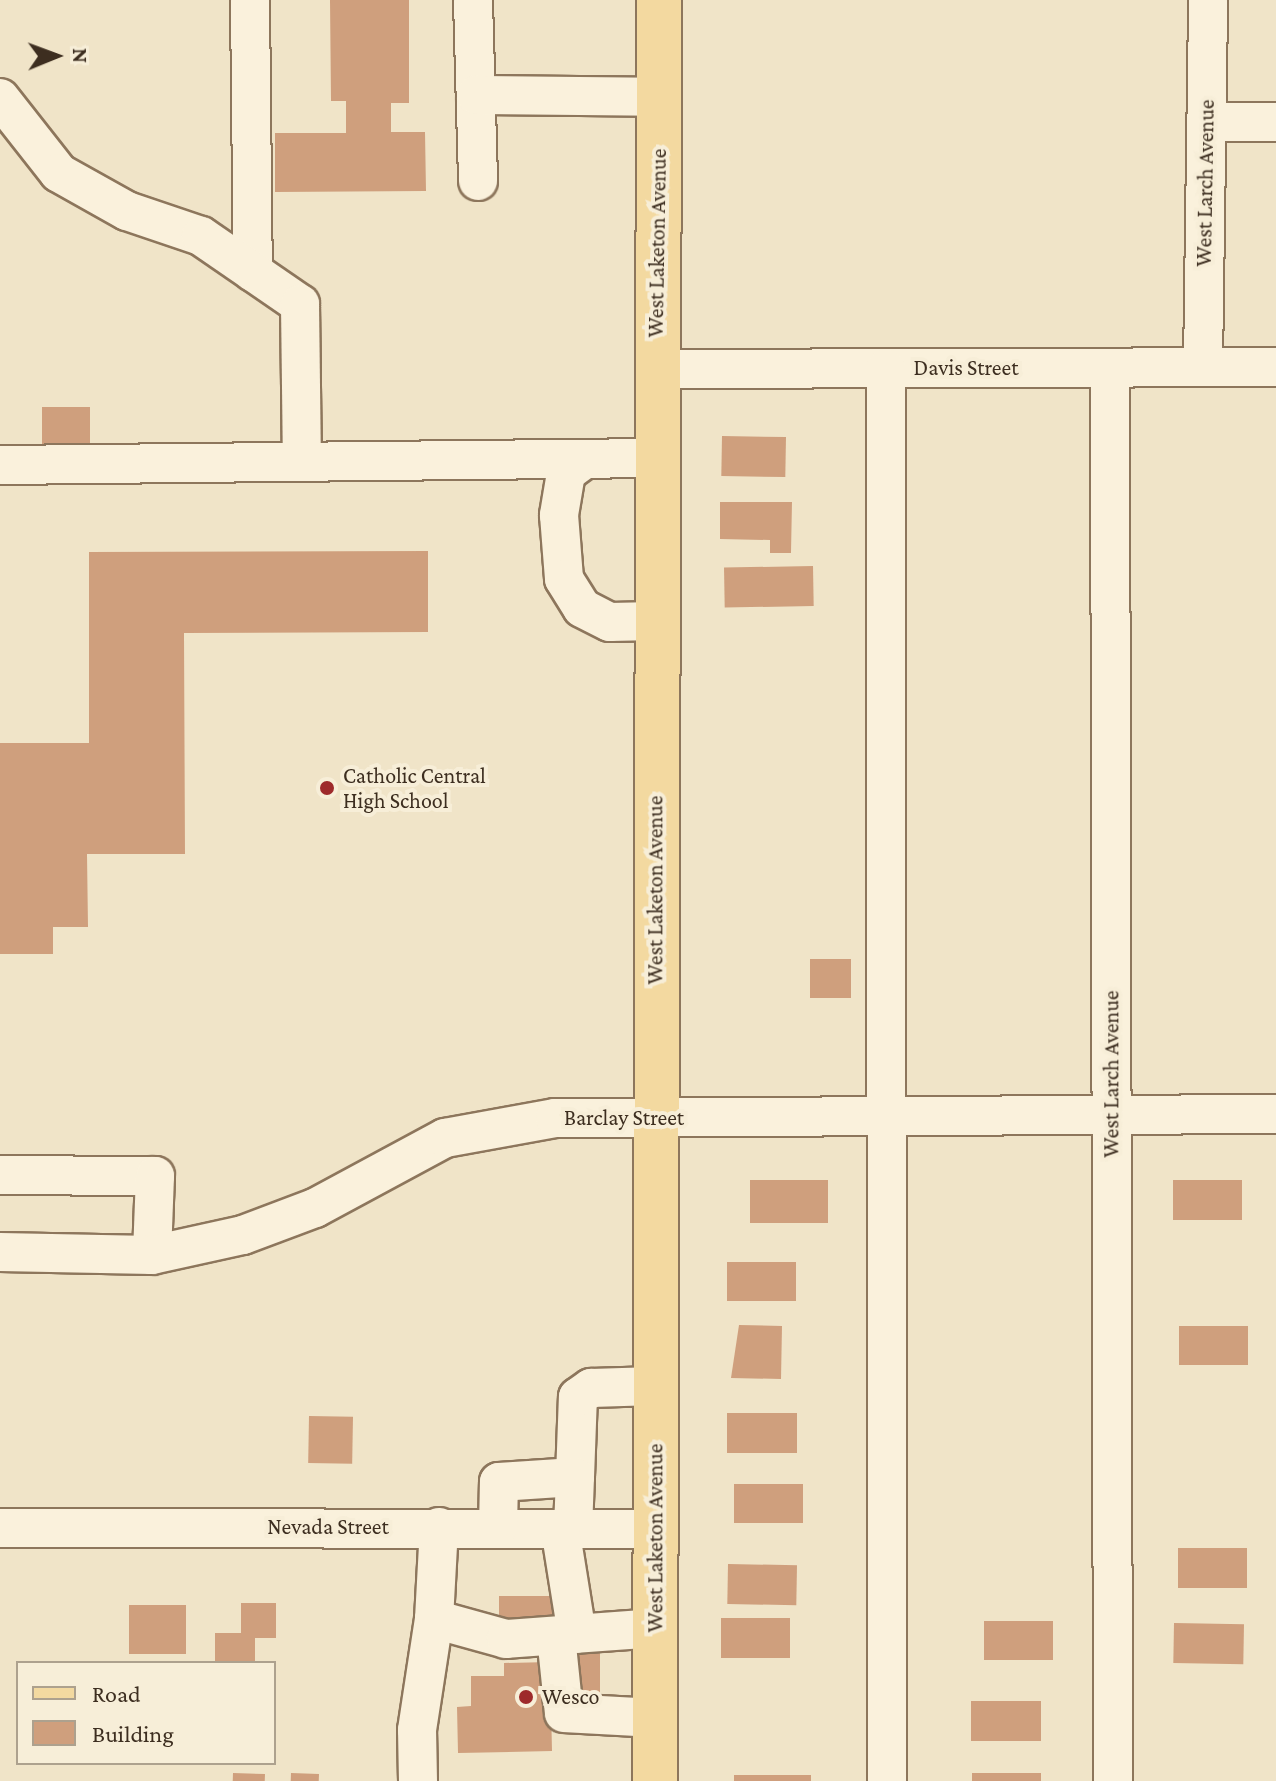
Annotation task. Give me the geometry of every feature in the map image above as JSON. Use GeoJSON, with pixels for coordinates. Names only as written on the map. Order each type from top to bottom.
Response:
{"type":"FeatureCollection","features":[{"type":"Feature","properties":{"kind":"main road","name":"West Laketon Avenue"},"geometry":{"type":"LineString","coordinates":[[655,1781],[655,458],[659,0]]}},
{"type":"Feature","properties":{"kind":"street"},"geometry":{"type":"LineString","coordinates":[[250,0],[253,272]]}},
{"type":"Feature","properties":{"kind":"street"},"geometry":{"type":"LineString","coordinates":[[473,0],[478,181]]}},
{"type":"Feature","properties":{"kind":"street","name":"West Larch Avenue"},"geometry":{"type":"LineString","coordinates":[[1203,366],[1208,0]]}},
{"type":"Feature","properties":{"kind":"street"},"geometry":{"type":"LineString","coordinates":[[476,95],[658,97]]}},
{"type":"Feature","properties":{"kind":"street"},"geometry":{"type":"LineString","coordinates":[[0,98],[59,173],[127,211],[201,236],[300,304],[302,461]]}},
{"type":"Feature","properties":{"kind":"street"},"geometry":{"type":"LineString","coordinates":[[1206,122],[1276,122]]}},
{"type":"Feature","properties":{"kind":"street","name":"Davis Street"},"geometry":{"type":"LineString","coordinates":[[656,369],[1276,367]]}},
{"type":"Feature","properties":{"kind":"street","name":"West Larch Avenue"},"geometry":{"type":"LineString","coordinates":[[1110,368],[1113,1781]]}},
{"type":"Feature","properties":{"kind":"street"},"geometry":{"type":"LineString","coordinates":[[886,369],[887,1781]]}},
{"type":"Feature","properties":{"kind":"street"},"geometry":{"type":"LineString","coordinates":[[0,465],[655,458]]}},
{"type":"Feature","properties":{"kind":"street"},"geometry":{"type":"LineString","coordinates":[[585,459],[566,473],[559,515],[564,579],[582,608],[610,622],[655,621]]}},
{"type":"Feature","properties":{"kind":"street","name":"Barclay Street"},"geometry":{"type":"LineString","coordinates":[[0,1252],[152,1255],[243,1235],[315,1208],[445,1138],[555,1118],[1276,1114]]}},
{"type":"Feature","properties":{"kind":"street"},"geometry":{"type":"LineString","coordinates":[[0,1175],[155,1176],[152,1255]]}},
{"type":"Feature","properties":{"kind":"street"},"geometry":{"type":"LineString","coordinates":[[655,1386],[591,1388],[578,1397],[575,1477],[566,1528],[564,1713],[655,1718]]}},
{"type":"Feature","properties":{"kind":"street"},"geometry":{"type":"LineString","coordinates":[[498,1528],[499,1482],[575,1477]]}},
{"type":"Feature","properties":{"kind":"street"},"geometry":{"type":"LineString","coordinates":[[418,1781],[417,1730],[434,1619],[439,1527]]}},
{"type":"Feature","properties":{"kind":"street","name":"Nevada Street"},"geometry":{"type":"LineString","coordinates":[[0,1528],[656,1529]]}},
{"type":"Feature","properties":{"kind":"street"},"geometry":{"type":"LineString","coordinates":[[434,1619],[506,1639],[655,1628]]}},
{"type":"Feature","properties":{"kind":"building"},"geometry":{"type":"Polygon","coordinates":[[[330,0],[409,0],[409,103],[391,103],[391,132],[425,132],[426,191],[275,192],[275,133],[346,133],[346,101],[331,101],[330,0]]]}},
{"type":"Feature","properties":{"kind":"building"},"geometry":{"type":"Polygon","coordinates":[[[42,407],[90,407],[90,450],[42,450],[42,407]]]}},
{"type":"Feature","properties":{"kind":"building"},"geometry":{"type":"Polygon","coordinates":[[[722,436],[786,437],[785,477],[721,476],[722,436]]]}},
{"type":"Feature","properties":{"kind":"building"},"geometry":{"type":"Polygon","coordinates":[[[720,502],[792,502],[791,553],[770,553],[770,540],[720,539],[720,502]]]}},
{"type":"Feature","properties":{"kind":"building"},"geometry":{"type":"Polygon","coordinates":[[[428,551],[428,632],[184,633],[185,854],[87,854],[88,927],[53,927],[53,954],[0,954],[0,743],[89,743],[89,552],[428,551]]]}},
{"type":"Feature","properties":{"kind":"building"},"geometry":{"type":"Polygon","coordinates":[[[813,566],[814,606],[725,608],[724,568],[813,566]]]}},
{"type":"Feature","properties":{"kind":"building"},"geometry":{"type":"Polygon","coordinates":[[[810,959],[851,959],[851,998],[810,998],[810,959]]]}},
{"type":"Feature","properties":{"kind":"building"},"geometry":{"type":"Polygon","coordinates":[[[750,1180],[828,1180],[828,1223],[750,1223],[750,1180]]]}},
{"type":"Feature","properties":{"kind":"building"},"geometry":{"type":"Polygon","coordinates":[[[1173,1180],[1242,1180],[1242,1220],[1173,1220],[1173,1180]]]}},
{"type":"Feature","properties":{"kind":"building"},"geometry":{"type":"Polygon","coordinates":[[[727,1262],[796,1262],[796,1301],[727,1301],[727,1262]]]}},
{"type":"Feature","properties":{"kind":"building"},"geometry":{"type":"Polygon","coordinates":[[[739,1325],[782,1326],[781,1379],[731,1378],[739,1325]]]}},
{"type":"Feature","properties":{"kind":"building"},"geometry":{"type":"Polygon","coordinates":[[[1179,1326],[1248,1326],[1248,1365],[1179,1365],[1179,1326]]]}},
{"type":"Feature","properties":{"kind":"building"},"geometry":{"type":"Polygon","coordinates":[[[727,1413],[797,1413],[797,1453],[727,1453],[727,1413]]]}},
{"type":"Feature","properties":{"kind":"building"},"geometry":{"type":"Polygon","coordinates":[[[309,1416],[353,1417],[352,1464],[308,1463],[309,1416]]]}},
{"type":"Feature","properties":{"kind":"building"},"geometry":{"type":"Polygon","coordinates":[[[734,1484],[803,1484],[803,1523],[734,1523],[734,1484]]]}},
{"type":"Feature","properties":{"kind":"building"},"geometry":{"type":"Polygon","coordinates":[[[1178,1548],[1247,1548],[1247,1588],[1178,1588],[1178,1548]]]}},
{"type":"Feature","properties":{"kind":"building"},"geometry":{"type":"Polygon","coordinates":[[[728,1564],[797,1565],[796,1605],[727,1604],[728,1564]]]}},
{"type":"Feature","properties":{"kind":"building"},"geometry":{"type":"Polygon","coordinates":[[[499,1596],[557,1596],[557,1632],[499,1632],[499,1596]]]}},
{"type":"Feature","properties":{"kind":"building"},"geometry":{"type":"Polygon","coordinates":[[[241,1603],[276,1603],[276,1638],[255,1638],[255,1661],[215,1661],[215,1633],[241,1633],[241,1603]]]}},
{"type":"Feature","properties":{"kind":"building"},"geometry":{"type":"Polygon","coordinates":[[[129,1605],[186,1605],[186,1654],[129,1654],[129,1605]]]}},
{"type":"Feature","properties":{"kind":"building"},"geometry":{"type":"Polygon","coordinates":[[[721,1618],[790,1618],[790,1658],[721,1658],[721,1618]]]}},
{"type":"Feature","properties":{"kind":"building"},"geometry":{"type":"Polygon","coordinates":[[[984,1621],[1053,1621],[1053,1660],[984,1660],[984,1621]]]}},
{"type":"Feature","properties":{"kind":"building"},"geometry":{"type":"Polygon","coordinates":[[[1174,1623],[1244,1624],[1243,1664],[1173,1663],[1174,1623]]]}},
{"type":"Feature","properties":{"kind":"building"},"geometry":{"type":"Polygon","coordinates":[[[565,1641],[600,1641],[600,1700],[565,1700],[565,1641]]]}},
{"type":"Feature","properties":{"kind":"building"},"geometry":{"type":"Polygon","coordinates":[[[550,1662],[552,1751],[458,1753],[457,1707],[471,1706],[471,1676],[504,1676],[504,1663],[550,1662]]]}},
{"type":"Feature","properties":{"kind":"building"},"geometry":{"type":"Polygon","coordinates":[[[971,1701],[1041,1701],[1041,1741],[971,1741],[971,1701]]]}},
{"type":"Feature","properties":{"kind":"building"},"geometry":{"type":"Polygon","coordinates":[[[233,1773],[265,1774],[265,1781],[233,1781],[233,1773]]]}},
{"type":"Feature","properties":{"kind":"building"},"geometry":{"type":"Polygon","coordinates":[[[291,1773],[319,1774],[319,1781],[291,1781],[291,1773]]]}},
{"type":"Feature","properties":{"kind":"building"},"geometry":{"type":"Polygon","coordinates":[[[972,1773],[1041,1773],[1041,1781],[972,1781],[972,1773]]]}},
{"type":"Feature","properties":{"kind":"building"},"geometry":{"type":"Polygon","coordinates":[[[734,1775],[811,1775],[811,1781],[734,1781],[734,1775]]]}},
{"type":"Feature","properties":{"kind":"place","name":"Catholic Central High School"},"geometry":{"type":"Point","coordinates":[327,788]}},
{"type":"Feature","properties":{"kind":"place","name":"Wesco"},"geometry":{"type":"Point","coordinates":[526,1697]}}]}
